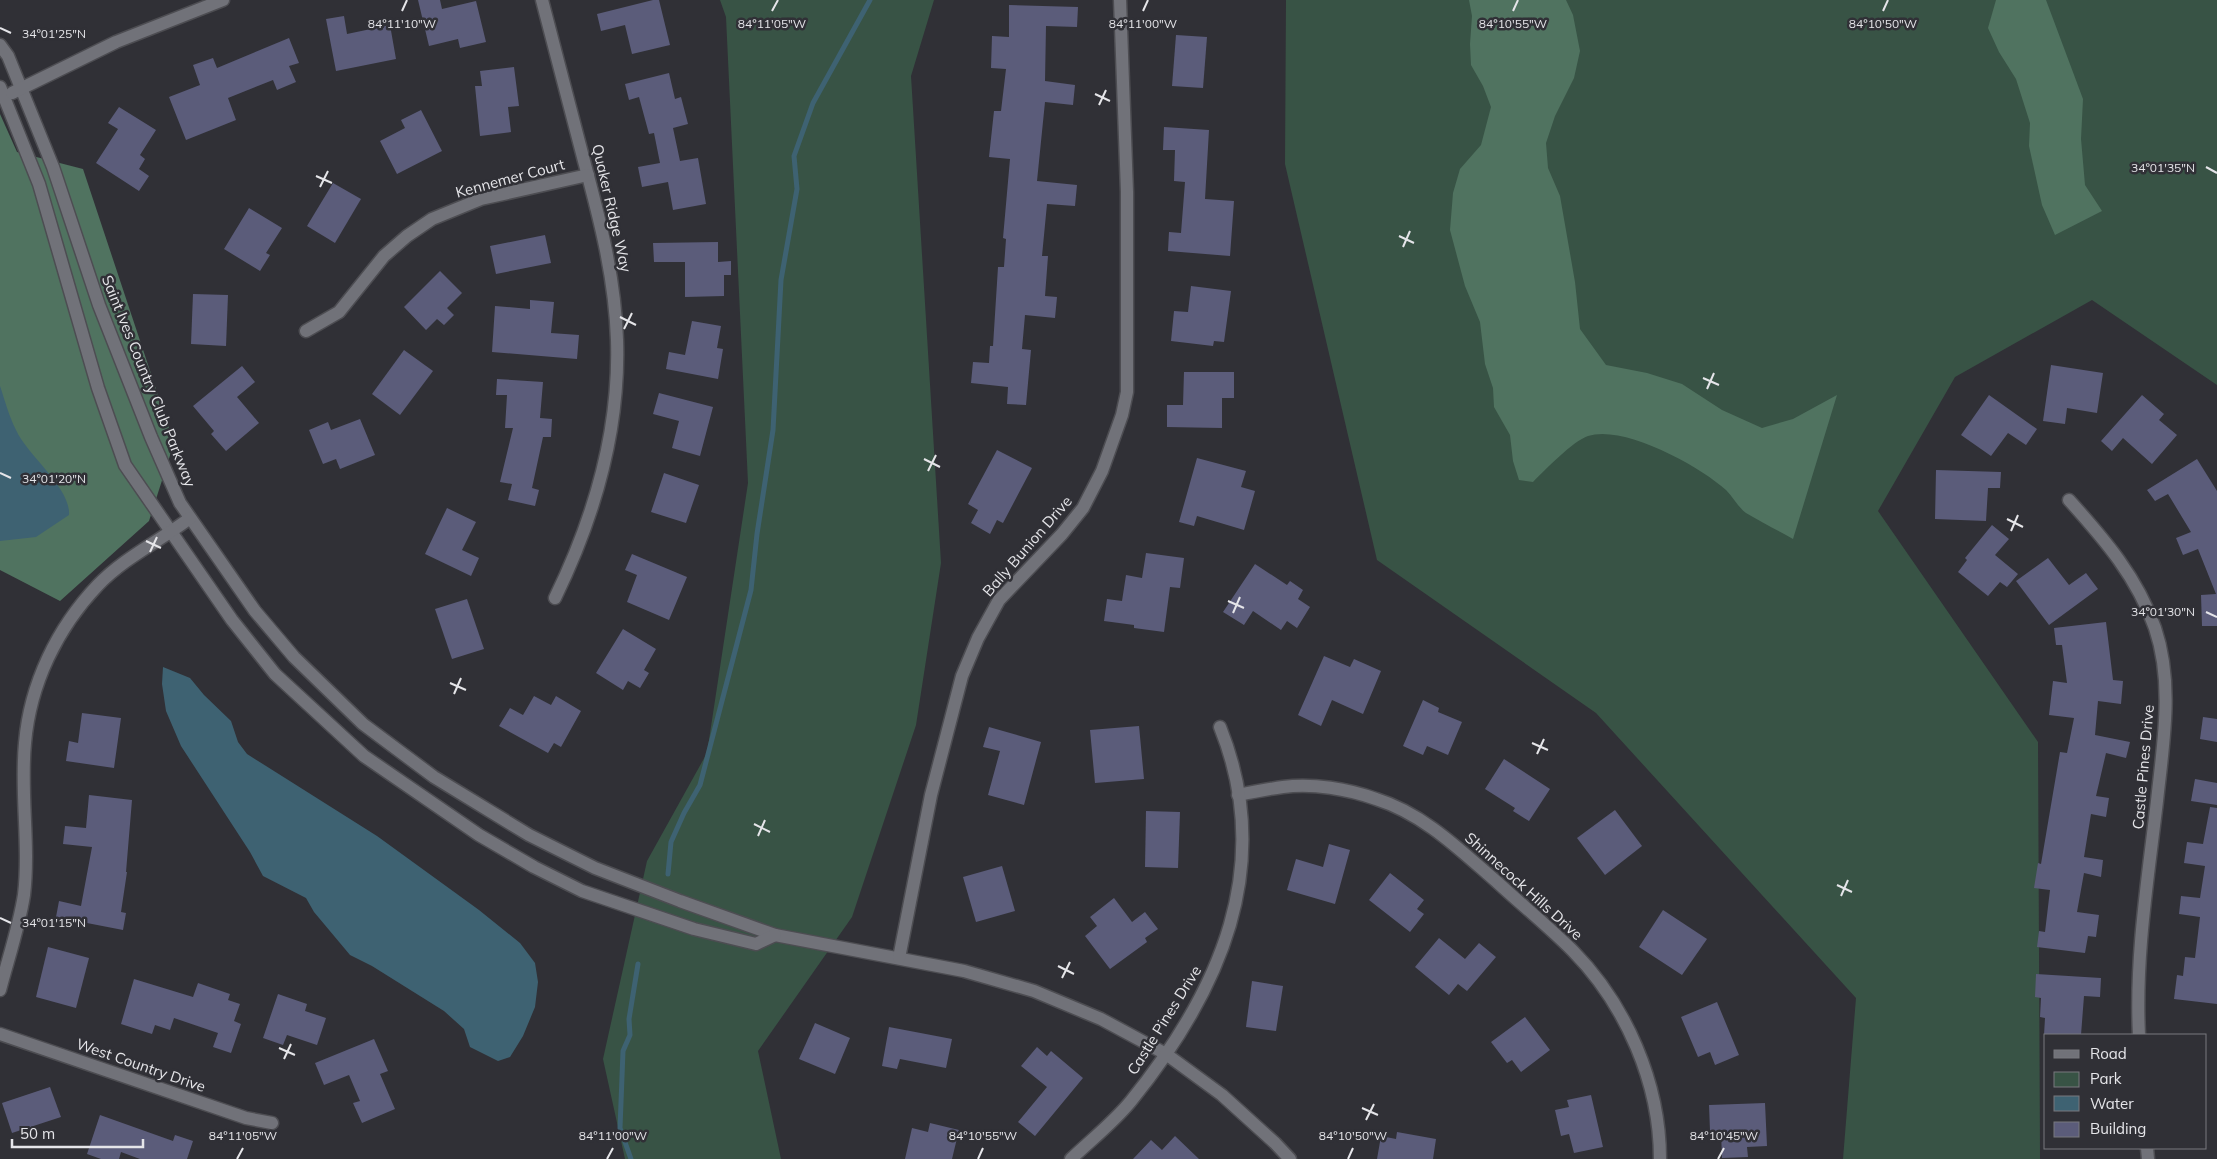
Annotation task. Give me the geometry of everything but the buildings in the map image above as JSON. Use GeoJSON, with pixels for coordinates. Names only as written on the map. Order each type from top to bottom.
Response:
{"type":"FeatureCollection","features":[{"type":"Feature","properties":{"kind":"street"},"geometry":{"type":"LineString","coordinates":[[2,92],[20,90],[116,42],[223,0]]}},
{"type":"Feature","properties":{"kind":"street","name":"Quaker Ridge Way"},"geometry":{"type":"LineString","coordinates":[[542,0],[606,247],[614,289],[618,340],[616,391],[610,442],[598,491],[572,564],[555,598]]}},
{"type":"Feature","properties":{"kind":"street","name":"Bally Bunion Drive"},"geometry":{"type":"LineString","coordinates":[[899,958],[931,795],[962,676],[978,638],[999,600],[1062,534],[1083,508],[1102,471],[1122,416],[1127,392],[1128,192],[1120,0]]}},
{"type":"Feature","properties":{"kind":"street","name":"Saint Ives Country Club Parkway"},"geometry":{"type":"LineString","coordinates":[[0,45],[8,56],[20,90],[53,167],[74,235],[99,305],[151,438],[180,503],[255,611],[294,657],[363,724],[434,777],[529,835],[595,868],[689,905],[774,935],[964,971],[1034,991],[1102,1018],[1166,1054],[1222,1095],[1275,1142],[1290,1159]]}},
{"type":"Feature","properties":{"kind":"street","name":"Saint Ives Country Club Parkway"},"geometry":{"type":"LineString","coordinates":[[2,92],[39,184],[98,388],[125,465],[170,533],[232,620],[275,674],[364,756],[479,835],[534,867],[582,891],[694,929],[756,944],[774,935]]}},
{"type":"Feature","properties":{"kind":"street","name":"Kennemer Court"},"geometry":{"type":"LineString","coordinates":[[306,331],[339,312],[384,256],[407,236],[432,219],[482,199],[588,175]]}},
{"type":"Feature","properties":{"kind":"street","name":"Castle Pines Drive"},"geometry":{"type":"LineString","coordinates":[[2069,500],[2108,543],[2138,588],[2155,630],[2165,674],[2166,724],[2141,937],[2139,1034]]}},
{"type":"Feature","properties":{"kind":"street"},"geometry":{"type":"LineString","coordinates":[[0,990],[23,896],[25,870],[24,744],[30,707],[41,672],[66,624],[99,584],[140,551],[170,533],[190,518]]}},
{"type":"Feature","properties":{"kind":"street","name":"Castle Pines Drive"},"geometry":{"type":"LineString","coordinates":[[1071,1159],[1130,1103],[1166,1054],[1210,980],[1231,927],[1238,897],[1242,861],[1242,830],[1231,754],[1220,727]]}},
{"type":"Feature","properties":{"kind":"street","name":"Shinnecock Hills Drive"},"geometry":{"type":"LineString","coordinates":[[1238,795],[1284,787],[1332,788],[1377,799],[1420,818],[1451,842],[1573,952],[1608,993],[1632,1036],[1650,1086],[1660,1140],[1660,1159]]}},
{"type":"Feature","properties":{"kind":"street","name":"West Country Drive"},"geometry":{"type":"LineString","coordinates":[[0,1034],[246,1118],[272,1122]]}},
{"type":"Feature","properties":{"kind":"green space"},"geometry":{"type":"Polygon","coordinates":[[[720,0],[934,0],[911,76],[941,563],[916,725],[852,917],[758,1051],[781,1159],[625,1159],[603,1059],[647,861],[707,753],[748,483],[726,17],[720,0]]]}},
{"type":"Feature","properties":{"kind":"green space"},"geometry":{"type":"Polygon","coordinates":[[[1286,0],[2217,0],[2217,385],[2092,300],[1955,377],[1878,511],[2038,742],[2040,1159],[1843,1159],[1856,998],[1596,713],[1377,560],[1285,164],[1286,0]]]}},
{"type":"Feature","properties":{"kind":"green space"},"geometry":{"type":"Polygon","coordinates":[[[1469,0],[1566,0],[1573,15],[1580,51],[1574,78],[1555,116],[1546,143],[1548,168],[1560,196],[1575,282],[1580,329],[1606,365],[1647,373],[1682,384],[1722,410],[1762,428],[1793,419],[1837,395],[1793,539],[1746,513],[1726,490],[1714,480],[1680,459],[1640,441],[1621,436],[1603,434],[1588,436],[1567,450],[1533,482],[1519,480],[1513,461],[1510,435],[1494,407],[1493,388],[1485,364],[1480,322],[1465,286],[1450,230],[1453,193],[1460,169],[1481,145],[1491,107],[1483,86],[1471,65],[1472,16],[1469,0]]]}},
{"type":"Feature","properties":{"kind":"green space"},"geometry":{"type":"Polygon","coordinates":[[[1996,0],[2046,0],[2083,99],[2081,139],[2085,185],[2102,211],[2055,235],[2042,205],[2029,146],[2030,123],[2016,79],[1999,52],[1988,28],[1996,0]]]}},
{"type":"Feature","properties":{"kind":"green space"},"geometry":{"type":"Polygon","coordinates":[[[0,114],[17,152],[83,169],[174,443],[149,521],[60,601],[0,570],[0,114]]]}},
{"type":"Feature","properties":{"kind":"water"},"geometry":{"type":"Polygon","coordinates":[[[0,386],[16,430],[56,483],[68,505],[69,515],[36,537],[0,541],[0,386]]]}},
{"type":"Feature","properties":{"kind":"water"},"geometry":{"type":"Polygon","coordinates":[[[163,667],[190,678],[204,695],[231,721],[238,742],[247,754],[377,836],[479,910],[520,943],[535,963],[538,982],[535,1007],[523,1036],[510,1057],[498,1061],[470,1047],[464,1029],[444,1011],[372,966],[350,955],[314,912],[306,898],[263,876],[250,852],[181,746],[166,711],[162,684],[163,667]]]}},
{"type":"Feature","properties":{"kind":"waterway"},"geometry":{"type":"LineString","coordinates":[[668,874],[671,842],[684,813],[700,785],[751,590],[757,534],[773,430],[781,280],[797,189],[794,156],[813,103],[870,0]]}},
{"type":"Feature","properties":{"kind":"waterway"},"geometry":{"type":"LineString","coordinates":[[631,1159],[620,1128],[623,1051],[630,1035],[629,1019],[638,964]]}}]}
